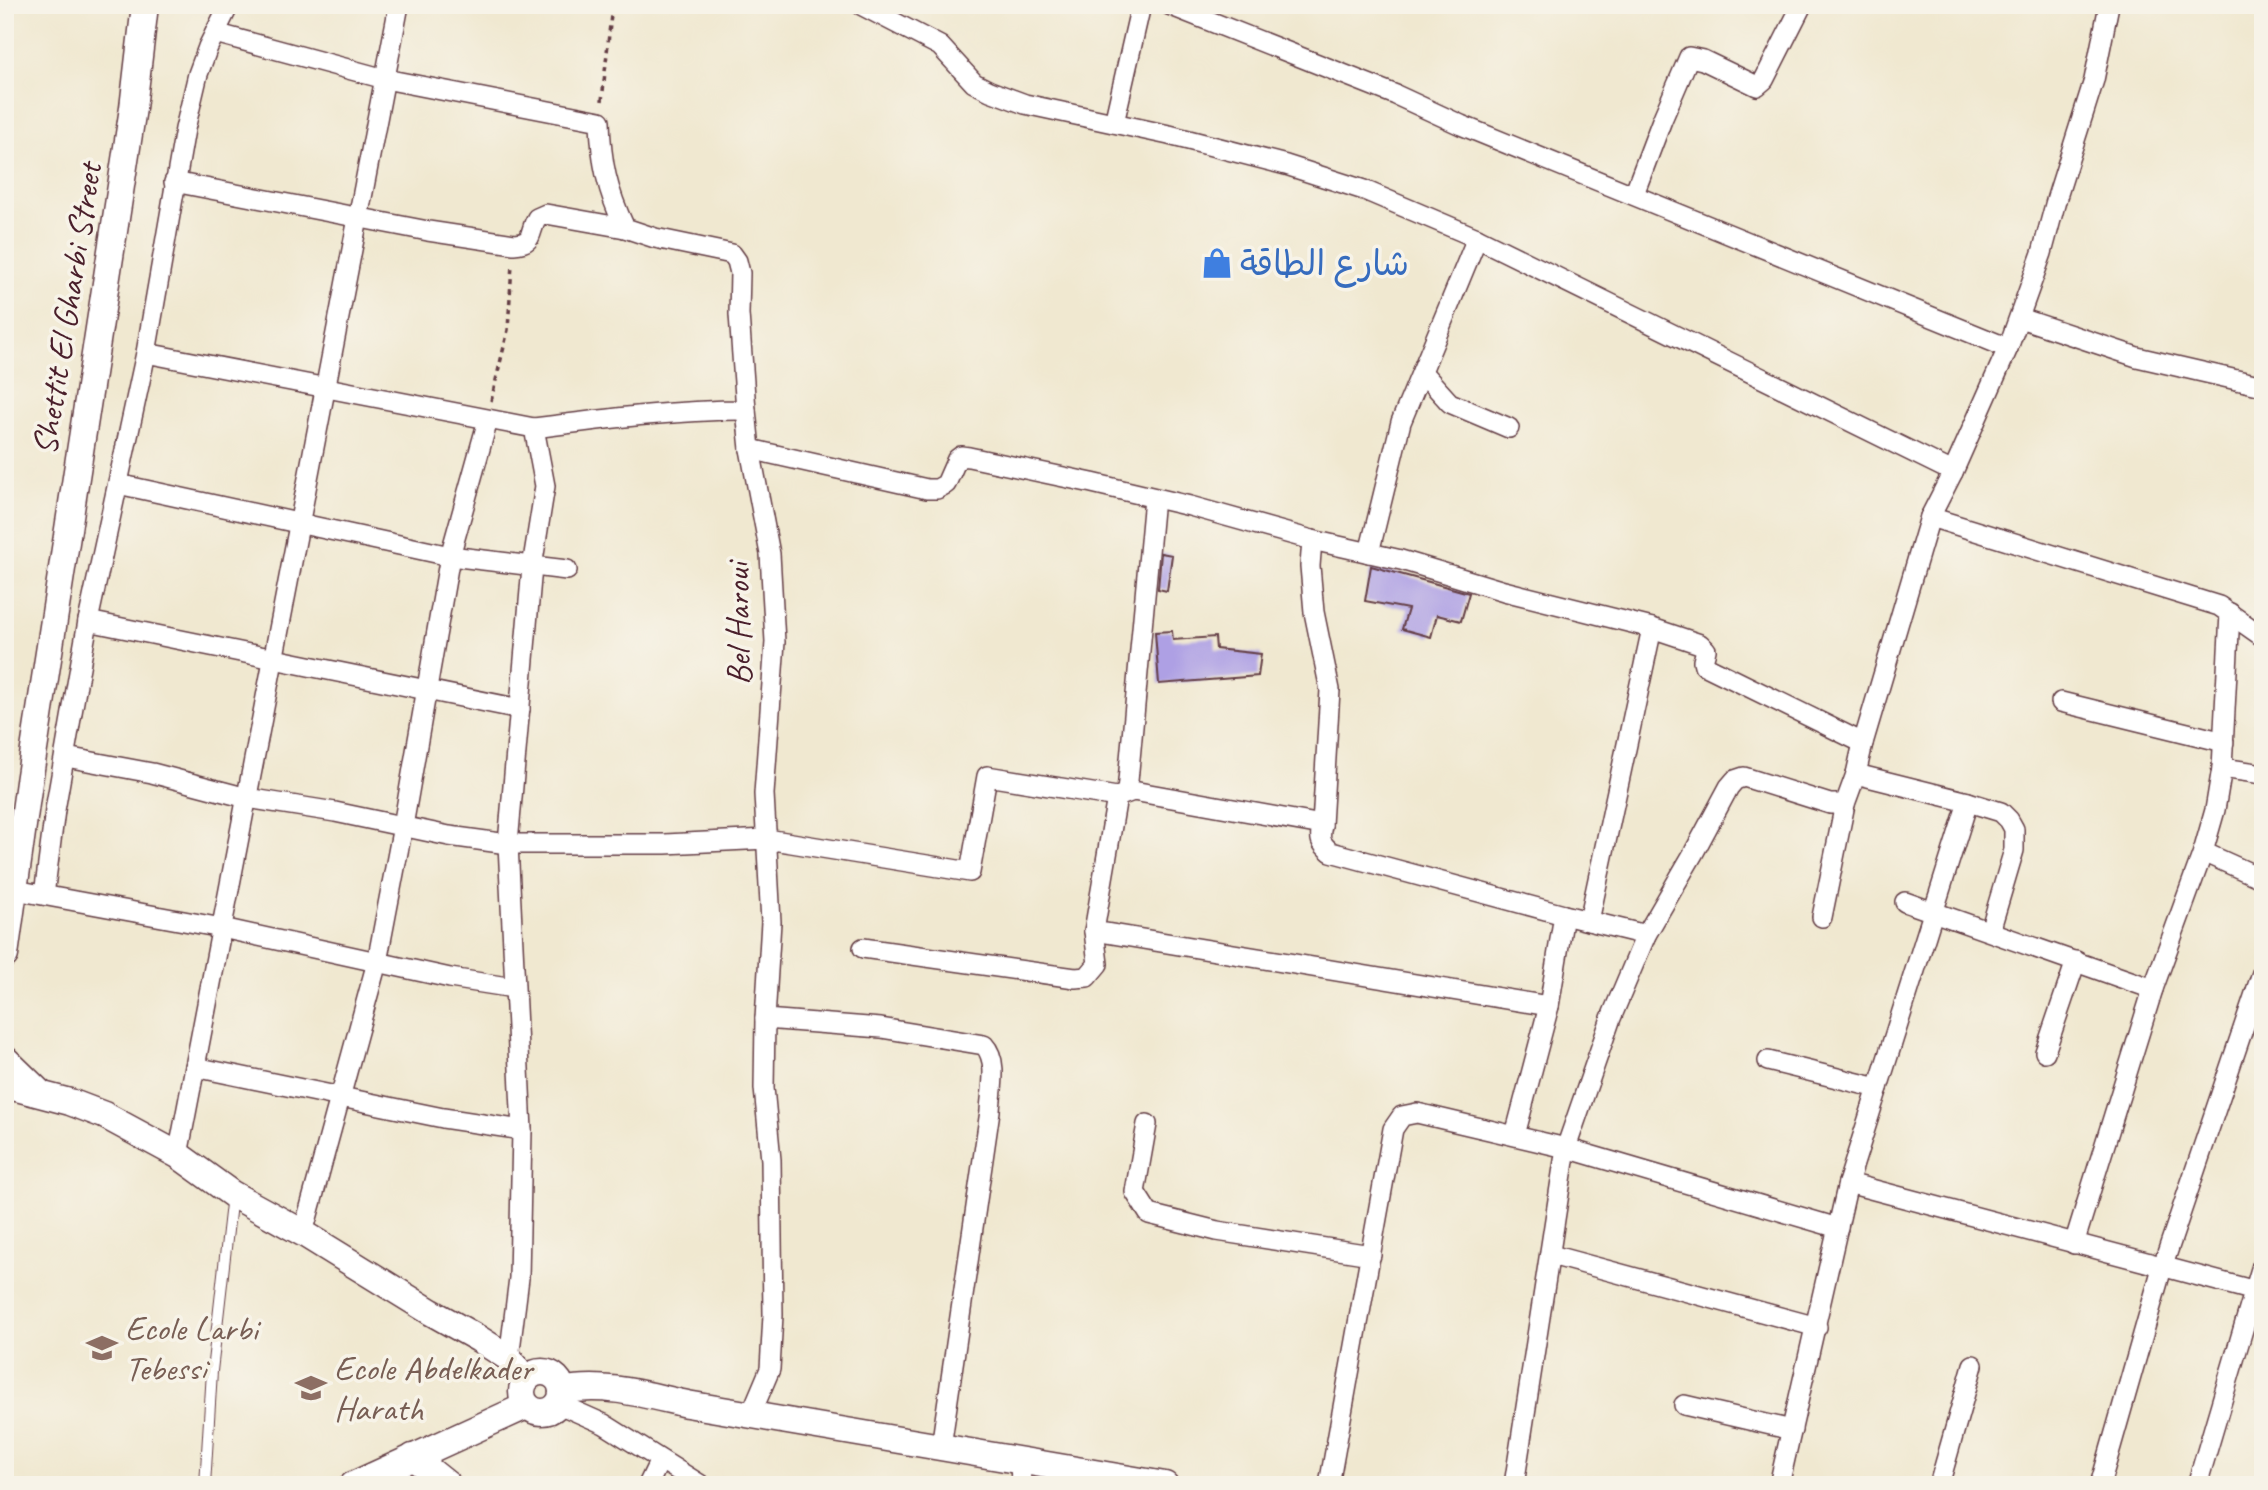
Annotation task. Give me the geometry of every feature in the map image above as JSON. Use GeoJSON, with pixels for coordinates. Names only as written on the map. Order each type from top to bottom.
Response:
{"type":"FeatureCollection","features":[{"type":"Feature","properties":{"kind":"street","name":"Shettit El Gharbi Street"},"geometry":{"type":"LineString","coordinates":[[5,956],[29,782],[133,108],[145,5]]}},
{"type":"Feature","properties":{"kind":"street"},"geometry":{"type":"LineString","coordinates":[[44,895],[55,810],[88,621],[146,353],[174,182],[198,74],[229,5]]}},
{"type":"Feature","properties":{"kind":"street"},"geometry":{"type":"LineString","coordinates":[[178,1155],[399,5]]}},
{"type":"Feature","properties":{"kind":"street"},"geometry":{"type":"LineString","coordinates":[[861,5],[940,46],[974,83],[990,91],[1025,104],[1299,169],[1364,190],[1477,238],[1953,472]]}},
{"type":"Feature","properties":{"kind":"street"},"geometry":{"type":"LineString","coordinates":[[1114,123],[1141,5]]}},
{"type":"Feature","properties":{"kind":"street"},"geometry":{"type":"LineString","coordinates":[[1169,5],[1396,95],[1461,125],[2008,348]]}},
{"type":"Feature","properties":{"kind":"street"},"geometry":{"type":"LineString","coordinates":[[1634,194],[1689,57],[1703,60],[1757,86],[1764,80],[1802,5]]}},
{"type":"Feature","properties":{"kind":"street"},"geometry":{"type":"LineString","coordinates":[[1822,917],[1845,804],[1930,517],[1953,472],[2020,318],[2094,80],[2109,5]]}},
{"type":"Feature","properties":{"kind":"street"},"geometry":{"type":"LineString","coordinates":[[215,33],[385,79],[600,121],[605,176],[610,196],[625,228]]}},
{"type":"Feature","properties":{"kind":"street"},"geometry":{"type":"LineString","coordinates":[[174,182],[358,218],[514,244]]}},
{"type":"Feature","properties":{"kind":"street","name":"Bel Haroui"},"geometry":{"type":"LineString","coordinates":[[514,244],[524,244],[529,239],[537,218],[546,214],[625,228],[655,238],[724,251],[732,254],[740,273],[738,314],[746,410],[750,449],[770,554],[775,642],[764,794],[771,922],[764,1088],[771,1160],[773,1315],[770,1370],[751,1414]]}},
{"type":"Feature","properties":{"kind":"street"},"geometry":{"type":"LineString","coordinates":[[1369,553],[1401,422],[1477,238]]}},
{"type":"Feature","properties":{"kind":"street"},"geometry":{"type":"LineString","coordinates":[[2020,318],[2137,357],[2263,386]]}},
{"type":"Feature","properties":{"kind":"street"},"geometry":{"type":"LineString","coordinates":[[146,353],[534,428],[632,416],[746,410]]}},
{"type":"Feature","properties":{"kind":"street"},"geometry":{"type":"LineString","coordinates":[[1422,372],[1450,403],[1509,428]]}},
{"type":"Feature","properties":{"kind":"street"},"geometry":{"type":"LineString","coordinates":[[303,1233],[377,962],[450,556],[488,420]]}},
{"type":"Feature","properties":{"kind":"street"},"geometry":{"type":"LineString","coordinates":[[353,1485],[413,1457],[525,1393],[535,1373],[547,1373],[558,1379],[560,1397],[554,1409],[542,1413],[525,1393],[509,1358],[520,1255],[522,1129],[508,844],[532,567],[545,486],[534,428]]}},
{"type":"Feature","properties":{"kind":"street"},"geometry":{"type":"LineString","coordinates":[[750,449],[927,489],[937,489],[946,484],[957,459],[961,456],[1019,466],[1401,560],[1504,591],[1652,628],[1700,644],[1706,650],[1704,666],[1863,743]]}},
{"type":"Feature","properties":{"kind":"street"},"geometry":{"type":"LineString","coordinates":[[118,484],[450,556],[567,570]]}},
{"type":"Feature","properties":{"kind":"street"},"geometry":{"type":"LineString","coordinates":[[863,948],[1075,978],[1087,977],[1098,964],[1094,932],[1122,795],[1154,498]]}},
{"type":"Feature","properties":{"kind":"street"},"geometry":{"type":"LineString","coordinates":[[1930,517],[2206,602],[2230,612],[2263,637]]}},
{"type":"Feature","properties":{"kind":"street"},"geometry":{"type":"LineString","coordinates":[[1312,540],[1310,566],[1314,612],[1330,690],[1320,839],[1322,844],[1331,852],[1646,935]]}},
{"type":"Feature","properties":{"kind":"street"},"geometry":{"type":"LineString","coordinates":[[2074,1244],[2153,989],[2203,852],[2215,810],[2224,742],[2230,612]]}},
{"type":"Feature","properties":{"kind":"street"},"geometry":{"type":"LineString","coordinates":[[88,621],[520,709]]}},
{"type":"Feature","properties":{"kind":"street"},"geometry":{"type":"LineString","coordinates":[[1589,921],[1652,628]]}},
{"type":"Feature","properties":{"kind":"street"},"geometry":{"type":"LineString","coordinates":[[2061,702],[2224,742]]}},
{"type":"Feature","properties":{"kind":"street"},"geometry":{"type":"LineString","coordinates":[[66,757],[152,774],[247,798],[335,812],[449,836],[508,844],[665,844],[767,839],[971,872],[986,776],[1122,795],[1133,791],[1322,825]]}},
{"type":"Feature","properties":{"kind":"street"},"geometry":{"type":"LineString","coordinates":[[2222,768],[2263,774]]}},
{"type":"Feature","properties":{"kind":"street"},"geometry":{"type":"LineString","coordinates":[[1856,774],[1968,803],[2001,813],[2009,820],[2014,829],[2014,850],[1990,931]]}},
{"type":"Feature","properties":{"kind":"street"},"geometry":{"type":"LineString","coordinates":[[1514,1485],[1551,1255],[1562,1164],[1611,1018],[1646,935],[1693,855],[1728,786],[1735,780],[1744,777],[1830,804],[1845,804]]}},
{"type":"Feature","properties":{"kind":"street"},"geometry":{"type":"LineString","coordinates":[[1779,1485],[1848,1183],[1968,803]]}},
{"type":"Feature","properties":{"kind":"street"},"geometry":{"type":"LineString","coordinates":[[2203,852],[2263,879]]}},
{"type":"Feature","properties":{"kind":"street"},"geometry":{"type":"LineString","coordinates":[[15,890],[222,928],[377,962],[514,988]]}},
{"type":"Feature","properties":{"kind":"street"},"geometry":{"type":"LineString","coordinates":[[1905,902],[2153,989]]}},
{"type":"Feature","properties":{"kind":"street"},"geometry":{"type":"LineString","coordinates":[[1515,1135],[1549,1006],[1564,915]]}},
{"type":"Feature","properties":{"kind":"street"},"geometry":{"type":"LineString","coordinates":[[1094,932],[1549,1006]]}},
{"type":"Feature","properties":{"kind":"street"},"geometry":{"type":"LineString","coordinates":[[2045,1052],[2076,961]]}},
{"type":"Feature","properties":{"kind":"street"},"geometry":{"type":"LineString","coordinates":[[2100,1485],[2162,1268],[2263,970]]}},
{"type":"Feature","properties":{"kind":"street"},"geometry":{"type":"LineString","coordinates":[[765,1019],[881,1028],[984,1045],[991,1052],[993,1068],[990,1111],[941,1447]]}},
{"type":"Feature","properties":{"kind":"street"},"geometry":{"type":"LineString","coordinates":[[5,1059],[40,1095]]}},
{"type":"Feature","properties":{"kind":"street"},"geometry":{"type":"LineString","coordinates":[[1768,1060],[1878,1088]]}},
{"type":"Feature","properties":{"kind":"street"},"geometry":{"type":"LineString","coordinates":[[195,1067],[443,1118],[522,1129]]}},
{"type":"Feature","properties":{"kind":"street"},"geometry":{"type":"LineString","coordinates":[[5,1085],[70,1102],[104,1115],[178,1155],[232,1194],[303,1233],[509,1358]]}},
{"type":"Feature","properties":{"kind":"street"},"geometry":{"type":"LineString","coordinates":[[5,1100],[40,1095]]}},
{"type":"Feature","properties":{"kind":"street"},"geometry":{"type":"LineString","coordinates":[[1329,1485],[1393,1129],[1402,1116],[1417,1113],[1566,1148],[1838,1228]]}},
{"type":"Feature","properties":{"kind":"street"},"geometry":{"type":"LineString","coordinates":[[1147,1124],[1135,1192],[1149,1214],[1217,1231],[1371,1255]]}},
{"type":"Feature","properties":{"kind":"street"},"geometry":{"type":"LineString","coordinates":[[1848,1183],[2258,1292]]}},
{"type":"Feature","properties":{"kind":"street"},"geometry":{"type":"LineString","coordinates":[[1551,1255],[1816,1327]]}},
{"type":"Feature","properties":{"kind":"street"},"geometry":{"type":"LineString","coordinates":[[2197,1485],[2258,1292],[2263,1262]]}},
{"type":"Feature","properties":{"kind":"street"},"geometry":{"type":"LineString","coordinates":[[1940,1485],[1973,1365]]}},
{"type":"Feature","properties":{"kind":"street"},"geometry":{"type":"LineString","coordinates":[[560,1397],[598,1387],[941,1447],[1020,1472],[1165,1485]]}},
{"type":"Feature","properties":{"kind":"street"},"geometry":{"type":"LineString","coordinates":[[560,1397],[701,1485]]}},
{"type":"Feature","properties":{"kind":"street"},"geometry":{"type":"LineString","coordinates":[[1684,1405],[1792,1430]]}},
{"type":"Feature","properties":{"kind":"street"},"geometry":{"type":"LineString","coordinates":[[413,1457],[448,1485]]}},
{"type":"Feature","properties":{"kind":"street"},"geometry":{"type":"LineString","coordinates":[[648,1485],[660,1460]]}},
{"type":"Feature","properties":{"kind":"lane"},"geometry":{"type":"LineString","coordinates":[[205,1485],[212,1371],[232,1194]]}},
{"type":"Feature","properties":{"kind":"path"},"geometry":{"type":"LineString","coordinates":[[600,121],[612,5]]}},
{"type":"Feature","properties":{"kind":"path"},"geometry":{"type":"LineString","coordinates":[[488,420],[509,330],[514,244]]}},
{"type":"Feature","properties":{"kind":"building"},"geometry":{"type":"Polygon","coordinates":[[[1161,553],[1172,555],[1167,591],[1158,589],[1161,553]]]}},
{"type":"Feature","properties":{"kind":"building"},"geometry":{"type":"Polygon","coordinates":[[[1371,566],[1469,593],[1461,621],[1437,615],[1431,637],[1402,629],[1408,609],[1365,601],[1371,566]]]}},
{"type":"Feature","properties":{"kind":"building"},"geometry":{"type":"Polygon","coordinates":[[[1172,631],[1173,640],[1215,637],[1216,649],[1261,654],[1258,676],[1159,684],[1155,632],[1172,631]]]}},
{"type":"Feature","properties":{"kind":"place","name":"شارع الطاقة"},"geometry":{"type":"Point","coordinates":[1217,263]}},
{"type":"Feature","properties":{"kind":"place","name":"Ecole Larbi Tebessi"},"geometry":{"type":"Point","coordinates":[102,1348]}},
{"type":"Feature","properties":{"kind":"place","name":"Ecole Abdelkader Harath"},"geometry":{"type":"Point","coordinates":[311,1388]}}]}
